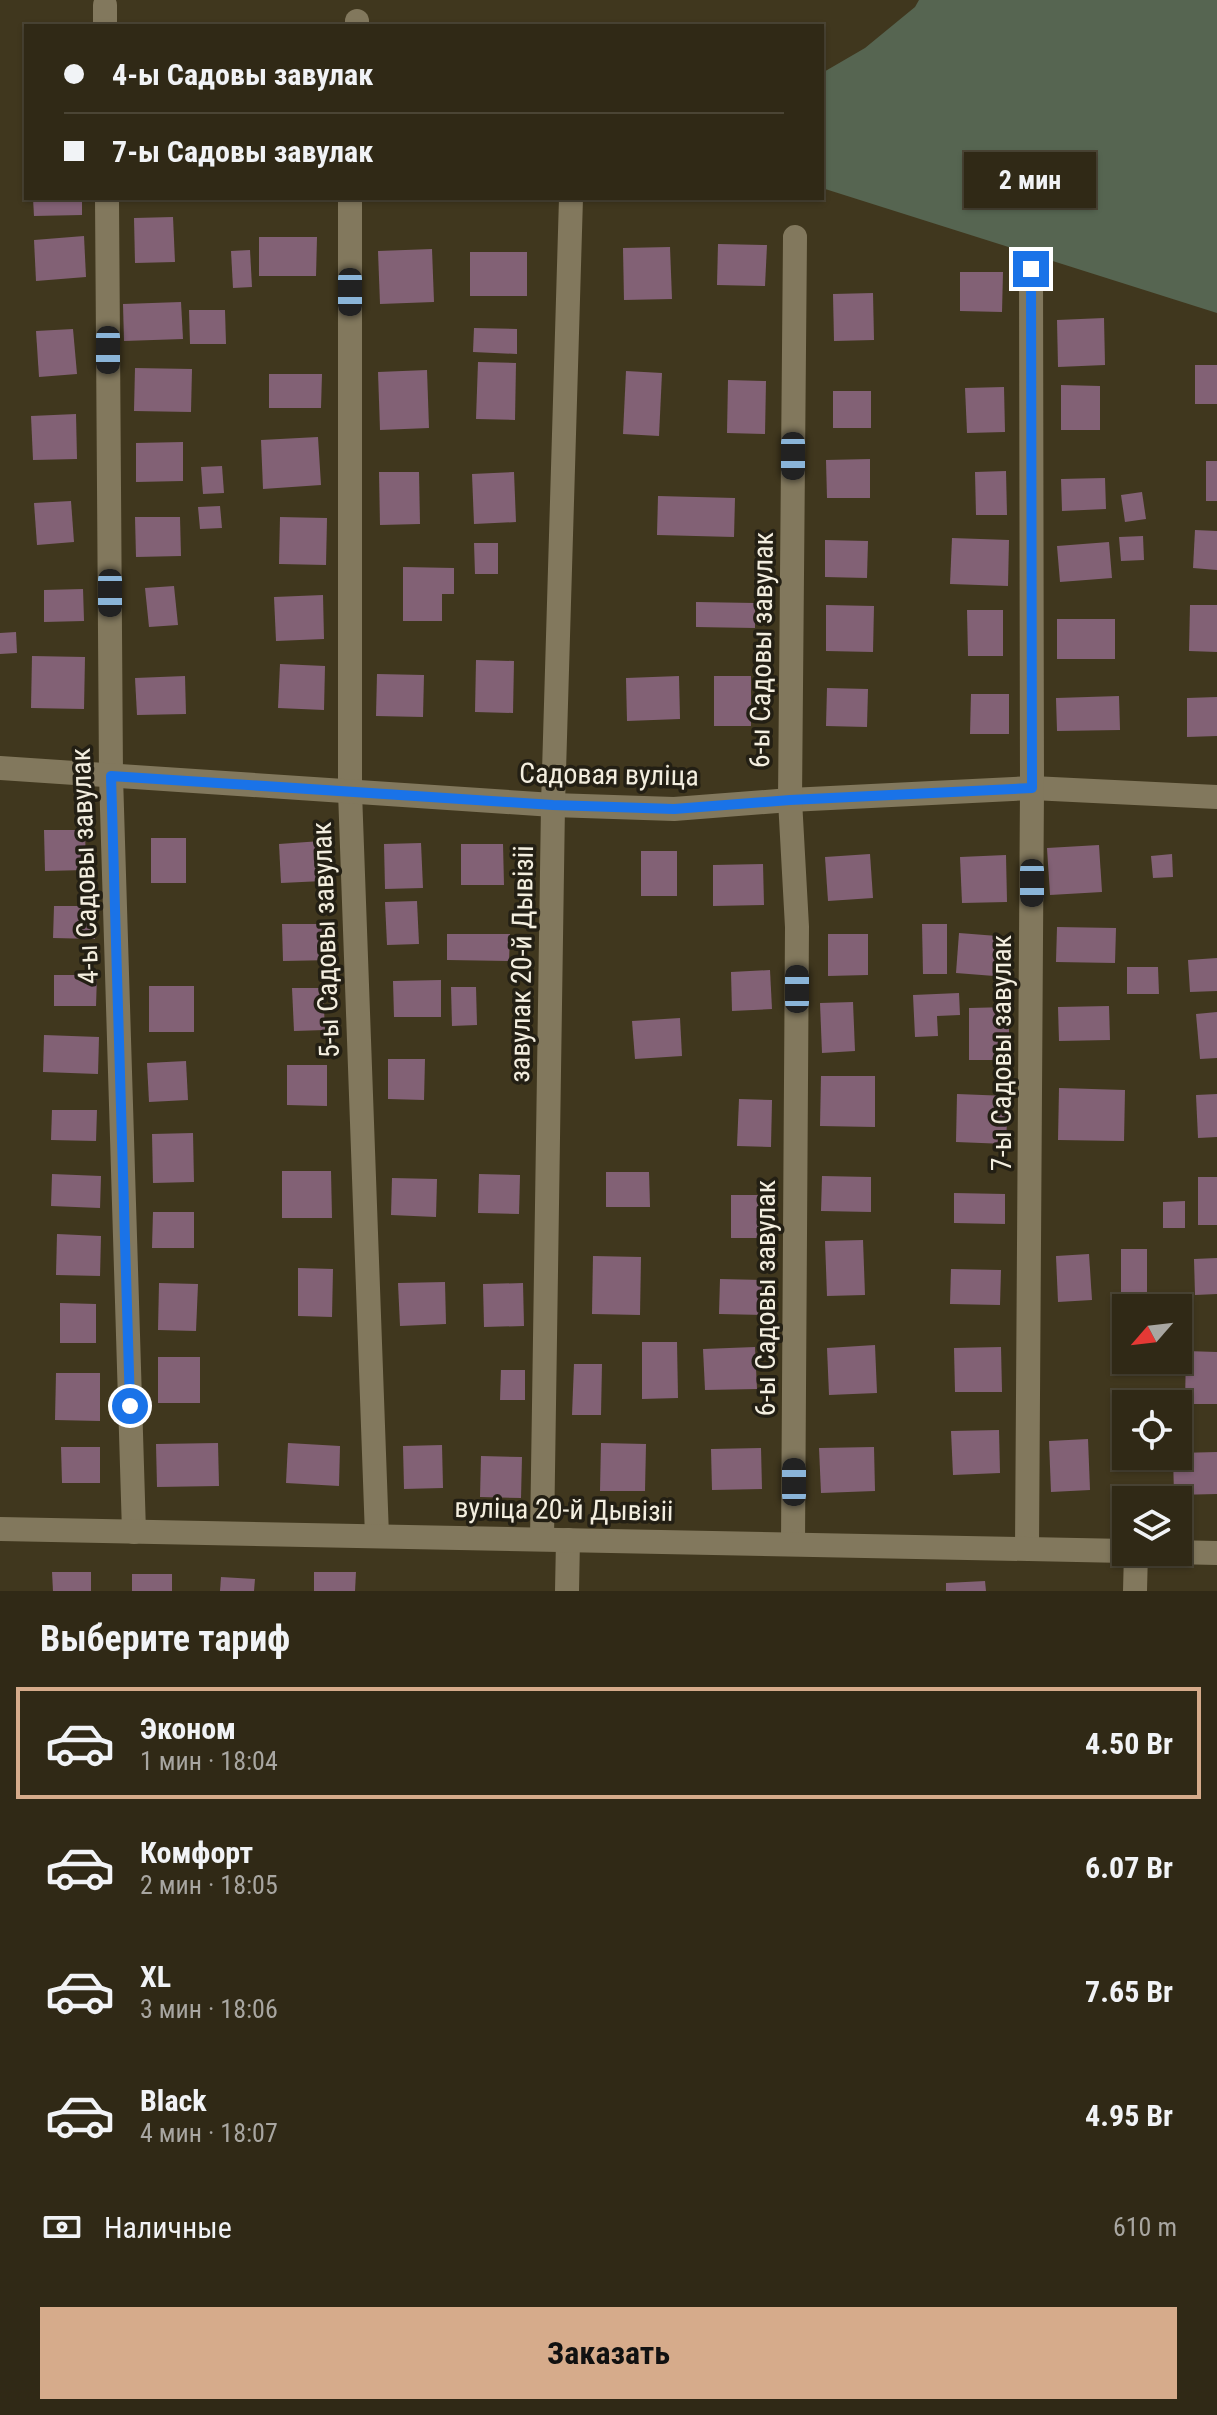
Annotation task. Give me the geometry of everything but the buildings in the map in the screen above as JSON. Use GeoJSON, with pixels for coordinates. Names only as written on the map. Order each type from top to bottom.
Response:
{"type":"FeatureCollection","features":[{"type":"Feature","properties":{"kind":"street","name":"4-ы Садовы завулак"},"geometry":{"type":"LineString","coordinates":[[107,200],[111,776],[134,1532]]}},
{"type":"Feature","properties":{"kind":"street","name":"5-ы Садовы завулак"},"geometry":{"type":"LineString","coordinates":[[350,200],[350,792],[377,1536]]}},
{"type":"Feature","properties":{"kind":"street","name":"завулак 20-й Дывізіі"},"geometry":{"type":"LineString","coordinates":[[542,1538],[553,805],[571,200]]}},
{"type":"Feature","properties":{"kind":"street","name":"6-ы Садовы завулак"},"geometry":{"type":"LineString","coordinates":[[793,1544],[797,927],[790,800],[795,237]]}},
{"type":"Feature","properties":{"kind":"street","name":"7-ы Садовы завулак"},"geometry":{"type":"LineString","coordinates":[[1027,1548],[1032,788],[1031,269]]}},
{"type":"Feature","properties":{"kind":"street","name":"Садовая вуліца"},"geometry":{"type":"LineString","coordinates":[[0,768],[553,805],[674,809],[1032,788],[1217,797]]}},
{"type":"Feature","properties":{"kind":"street","name":"вуліца 20-й Дывізіі"},"geometry":{"type":"LineString","coordinates":[[0,1529],[1112,1551]]}},
{"type":"Feature","properties":{"kind":"street"},"geometry":{"type":"LineString","coordinates":[[567,1591],[568,1540]]}},
{"type":"Feature","properties":{"kind":"street"},"geometry":{"type":"LineString","coordinates":[[1192,1552],[1217,1553]]}},
{"type":"Feature","properties":{"kind":"street"},"geometry":{"type":"LineString","coordinates":[[1135,1591],[1136,1566]]}},
{"type":"Feature","properties":{"kind":"green space"},"geometry":{"type":"Polygon","coordinates":[[[919,0],[1217,0],[1217,313],[824,189],[824,72],[865,48],[915,7],[919,0]]]}},
{"type":"Feature","properties":{"kind":"route"},"geometry":{"type":"LineString","coordinates":[[130,1406],[111,776],[553,805],[674,809],[1032,788],[1031,269]]}}]}
